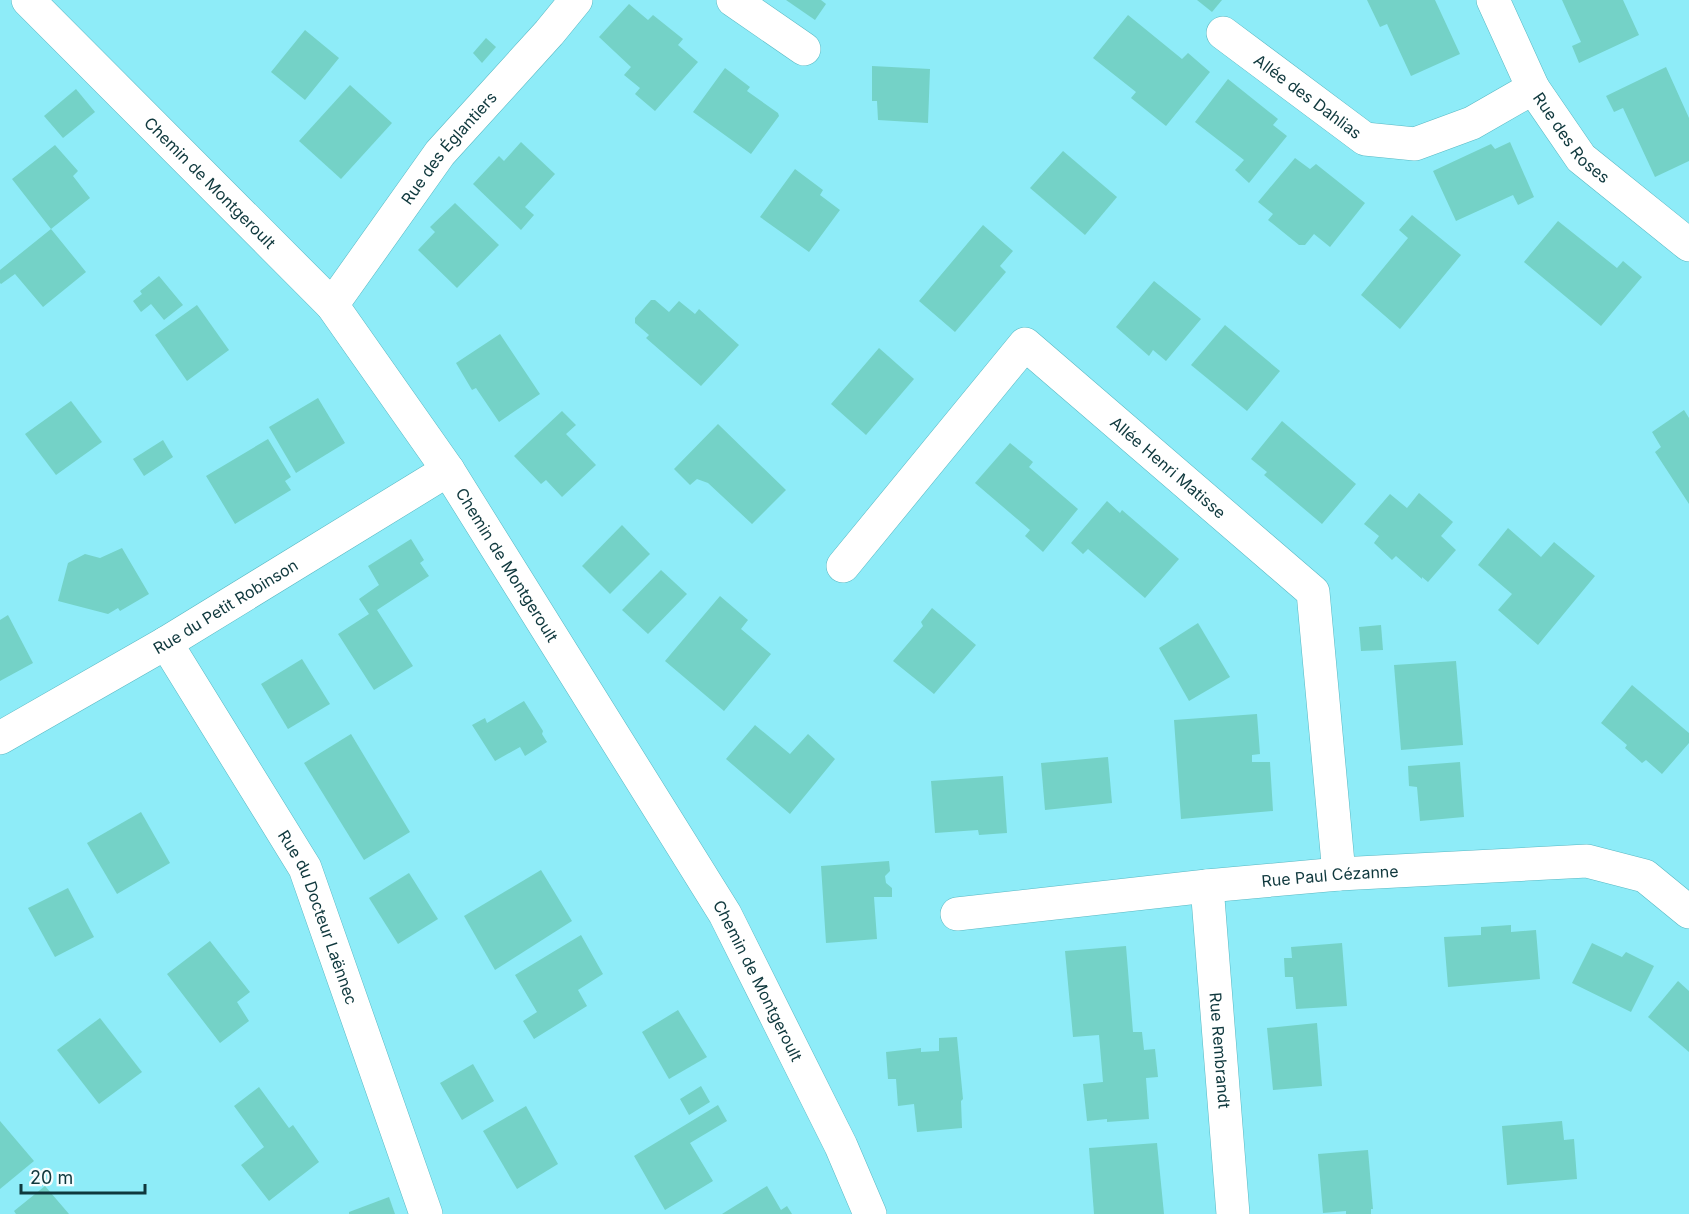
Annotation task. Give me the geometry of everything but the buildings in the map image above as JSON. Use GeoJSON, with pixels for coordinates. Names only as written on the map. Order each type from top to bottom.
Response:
{"type":"FeatureCollection","features":[{"type":"Feature","properties":{"kind":"street","name":"Chemin de Montgeroult"},"geometry":{"type":"LineString","coordinates":[[28,0],[332,305],[448,470],[725,914],[841,1146],[870,1214]]}},
{"type":"Feature","properties":{"kind":"street","name":"Rue des Églantiers"},"geometry":{"type":"LineString","coordinates":[[332,305],[440,153],[576,0]]}},
{"type":"Feature","properties":{"kind":"street"},"geometry":{"type":"LineString","coordinates":[[733,0],[804,49]]}},
{"type":"Feature","properties":{"kind":"street","name":"Rue des Roses"},"geometry":{"type":"LineString","coordinates":[[1493,0],[1533,88],[1581,158],[1689,245]]}},
{"type":"Feature","properties":{"kind":"street","name":"Allée des Dahlias"},"geometry":{"type":"LineString","coordinates":[[1223,33],[1365,139],[1415,144],[1472,123],[1533,88]]}},
{"type":"Feature","properties":{"kind":"street","name":"Allée Henri Matisse"},"geometry":{"type":"LineString","coordinates":[[843,566],[1025,344],[1313,592],[1339,874]]}},
{"type":"Feature","properties":{"kind":"street","name":"Rue du Petit Robinson"},"geometry":{"type":"LineString","coordinates":[[0,738],[166,643],[448,470]]}},
{"type":"Feature","properties":{"kind":"street","name":"Rue du Docteur Laënnec"},"geometry":{"type":"LineString","coordinates":[[166,643],[305,868],[426,1214]]}},
{"type":"Feature","properties":{"kind":"street","name":"Rue Paul Cézanne"},"geometry":{"type":"LineString","coordinates":[[957,914],[1207,886],[1339,874],[1587,861],[1646,876],[1689,912]]}},
{"type":"Feature","properties":{"kind":"street","name":"Rue Rembrandt"},"geometry":{"type":"LineString","coordinates":[[1207,886],[1233,1214]]}}]}
